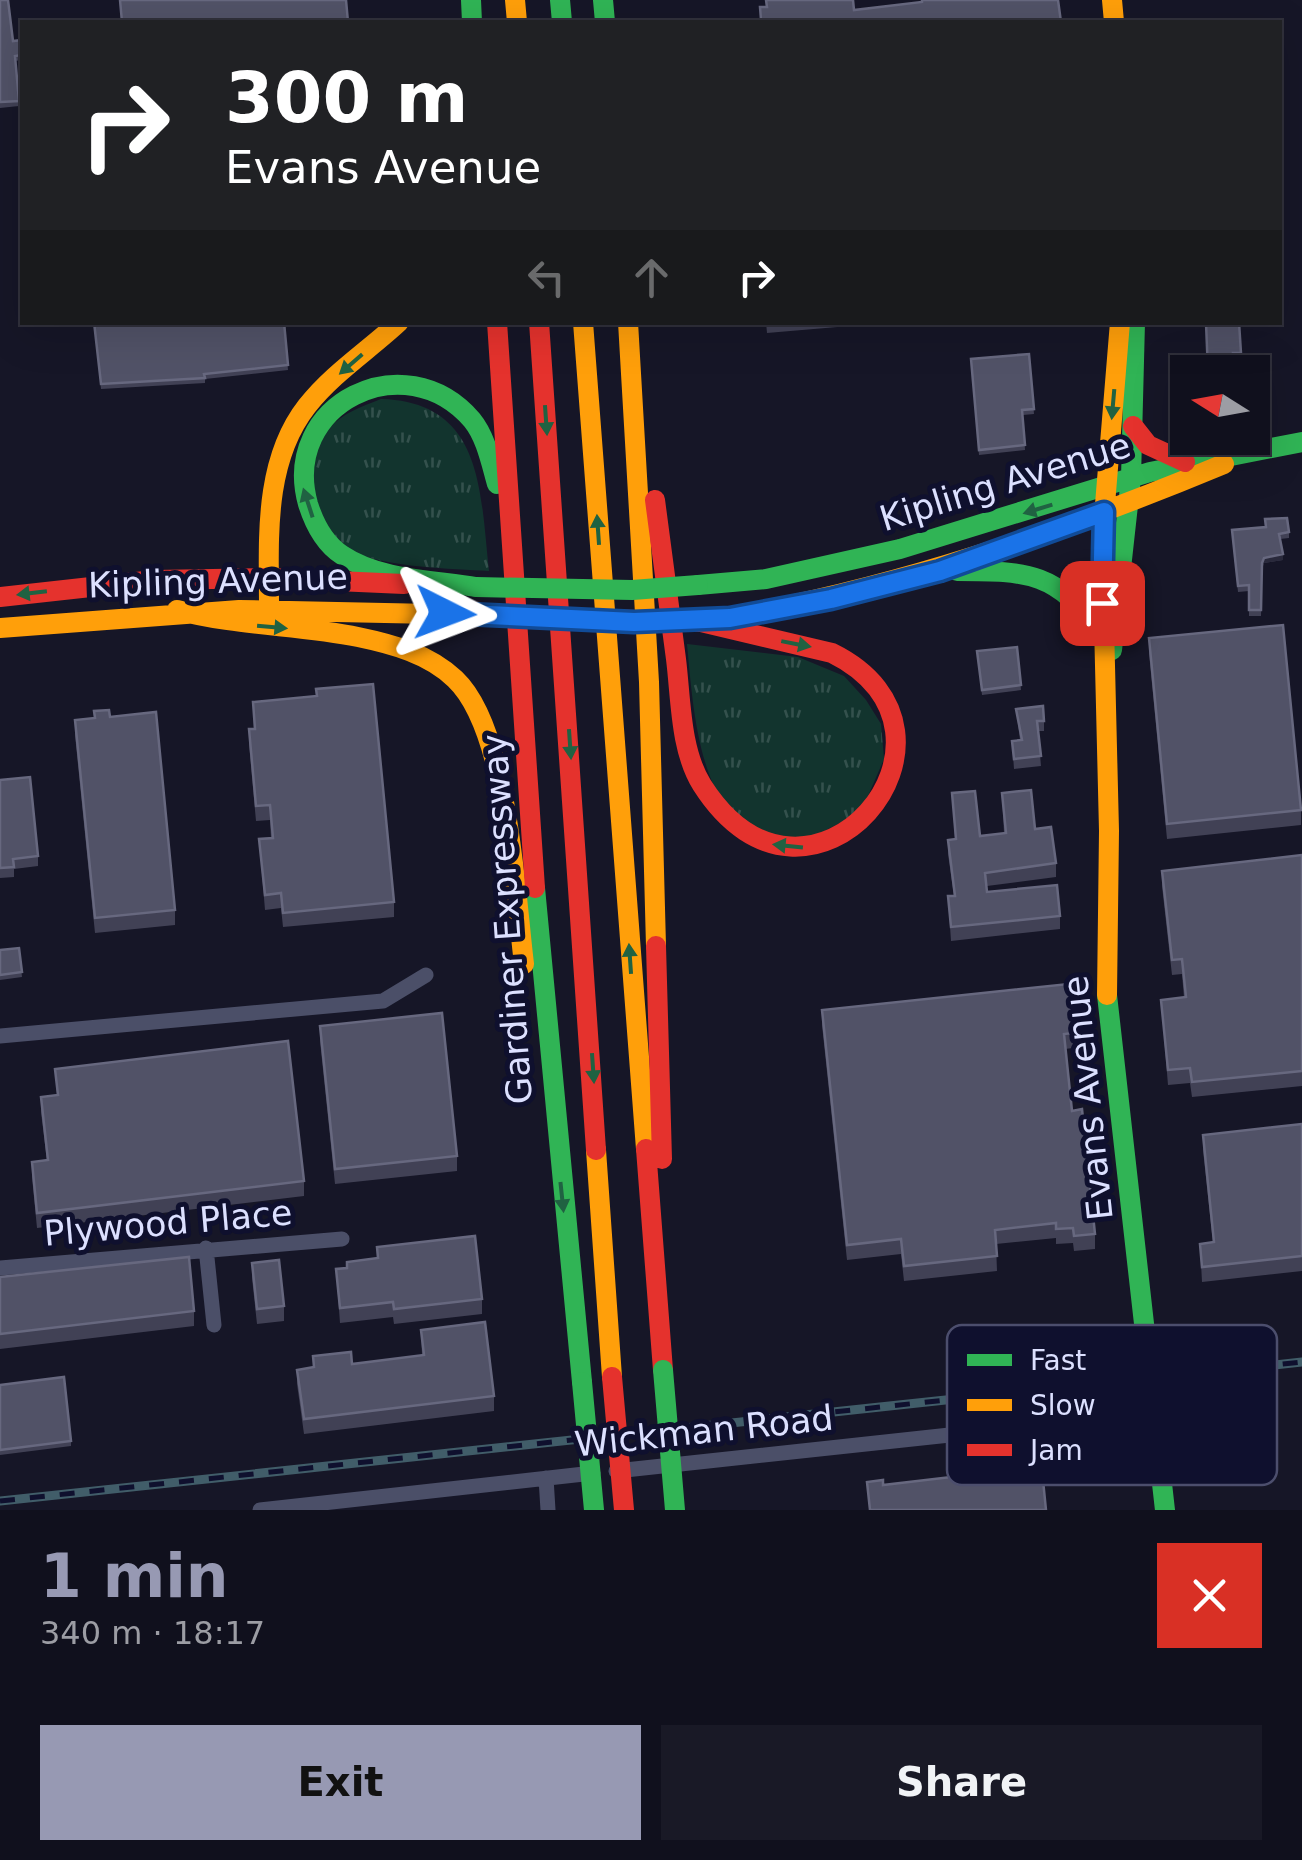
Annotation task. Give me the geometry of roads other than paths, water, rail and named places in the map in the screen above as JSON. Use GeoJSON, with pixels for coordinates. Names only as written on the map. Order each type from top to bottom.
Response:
{"type":"FeatureCollection","features":[{"type":"Feature","properties":{"kind":"main road"},"geometry":{"type":"LineString","coordinates":[[268,608],[273,495],[285,445],[305,408],[397,325]]}},
{"type":"Feature","properties":{"kind":"main road","name":"Gardiner Expressway"},"geometry":{"type":"LineString","coordinates":[[497,325],[555,1129],[594,1510]]}},
{"type":"Feature","properties":{"kind":"main road"},"geometry":{"type":"LineString","coordinates":[[539,325],[624,1510]]}},
{"type":"Feature","properties":{"kind":"main road"},"geometry":{"type":"LineString","coordinates":[[583,325],[675,1510]]}},
{"type":"Feature","properties":{"kind":"main road"},"geometry":{"type":"LineString","coordinates":[[630,325],[662,1077],[663,1370]]}},
{"type":"Feature","properties":{"kind":"main road"},"geometry":{"type":"LineString","coordinates":[[630,325],[685,728],[700,780],[728,820],[758,840],[786,848],[809,848],[858,826],[887,790],[896,764],[892,716],[868,676],[850,662],[806,644],[701,622]]}},
{"type":"Feature","properties":{"kind":"main road","name":"Evans Avenue"},"geometry":{"type":"LineString","coordinates":[[1107,676],[1101,634],[1104,512],[1120,325]]}},
{"type":"Feature","properties":{"kind":"main road","name":"Evans Avenue"},"geometry":{"type":"LineString","coordinates":[[1135,325],[1131,478],[1107,676],[1105,978],[1144,1325]]}},
{"type":"Feature","properties":{"kind":"main road"},"geometry":{"type":"LineString","coordinates":[[476,587],[360,564],[334,549],[322,534],[308,507],[302,479],[310,444],[334,405],[366,387],[400,384],[441,394],[458,405],[488,450],[514,546]]}},
{"type":"Feature","properties":{"kind":"main road"},"geometry":{"type":"LineString","coordinates":[[1133,426],[1148,445],[1186,463]]}},
{"type":"Feature","properties":{"kind":"main road","name":"Kipling Avenue"},"geometry":{"type":"LineString","coordinates":[[1270,449],[1302,442]]}},
{"type":"Feature","properties":{"kind":"main road","name":"Kipling Avenue"},"geometry":{"type":"LineString","coordinates":[[0,597],[154,580],[269,578],[632,590],[766,579],[900,549],[1186,463],[1237,455]]}},
{"type":"Feature","properties":{"kind":"main road","name":"Kipling Avenue"},"geometry":{"type":"LineString","coordinates":[[0,628],[177,610],[268,608],[701,622],[831,599],[940,571],[1128,504],[1245,455]]}},
{"type":"Feature","properties":{"kind":"main road"},"geometry":{"type":"LineString","coordinates":[[940,571],[1029,571],[1051,580],[1081,604],[1101,634]]}},
{"type":"Feature","properties":{"kind":"main road"},"geometry":{"type":"LineString","coordinates":[[177,610],[216,622],[310,630],[395,646],[430,661],[465,690],[485,728],[555,1129]]}},
{"type":"Feature","properties":{"kind":"main road","name":"Evans Avenue"},"geometry":{"type":"LineString","coordinates":[[1161,1485],[1164,1510]]}},
{"type":"Feature","properties":{"kind":"street"},"geometry":{"type":"LineString","coordinates":[[0,1036],[383,1002],[426,975]]}},
{"type":"Feature","properties":{"kind":"street","name":"Plywood Place"},"geometry":{"type":"LineString","coordinates":[[0,1268],[342,1239]]}},
{"type":"Feature","properties":{"kind":"street"},"geometry":{"type":"LineString","coordinates":[[206,1248],[214,1325]]}},
{"type":"Feature","properties":{"kind":"street","name":"Wickman Road"},"geometry":{"type":"LineString","coordinates":[[260,1510],[947,1436]]}},
{"type":"Feature","properties":{"kind":"street"},"geometry":{"type":"LineString","coordinates":[[546,1478],[548,1510]]}},
{"type":"Feature","properties":{"kind":"railway"},"geometry":{"type":"LineString","coordinates":[[1277,1365],[1302,1362]]}},
{"type":"Feature","properties":{"kind":"railway"},"geometry":{"type":"LineString","coordinates":[[0,1501],[947,1400]]}}]}
